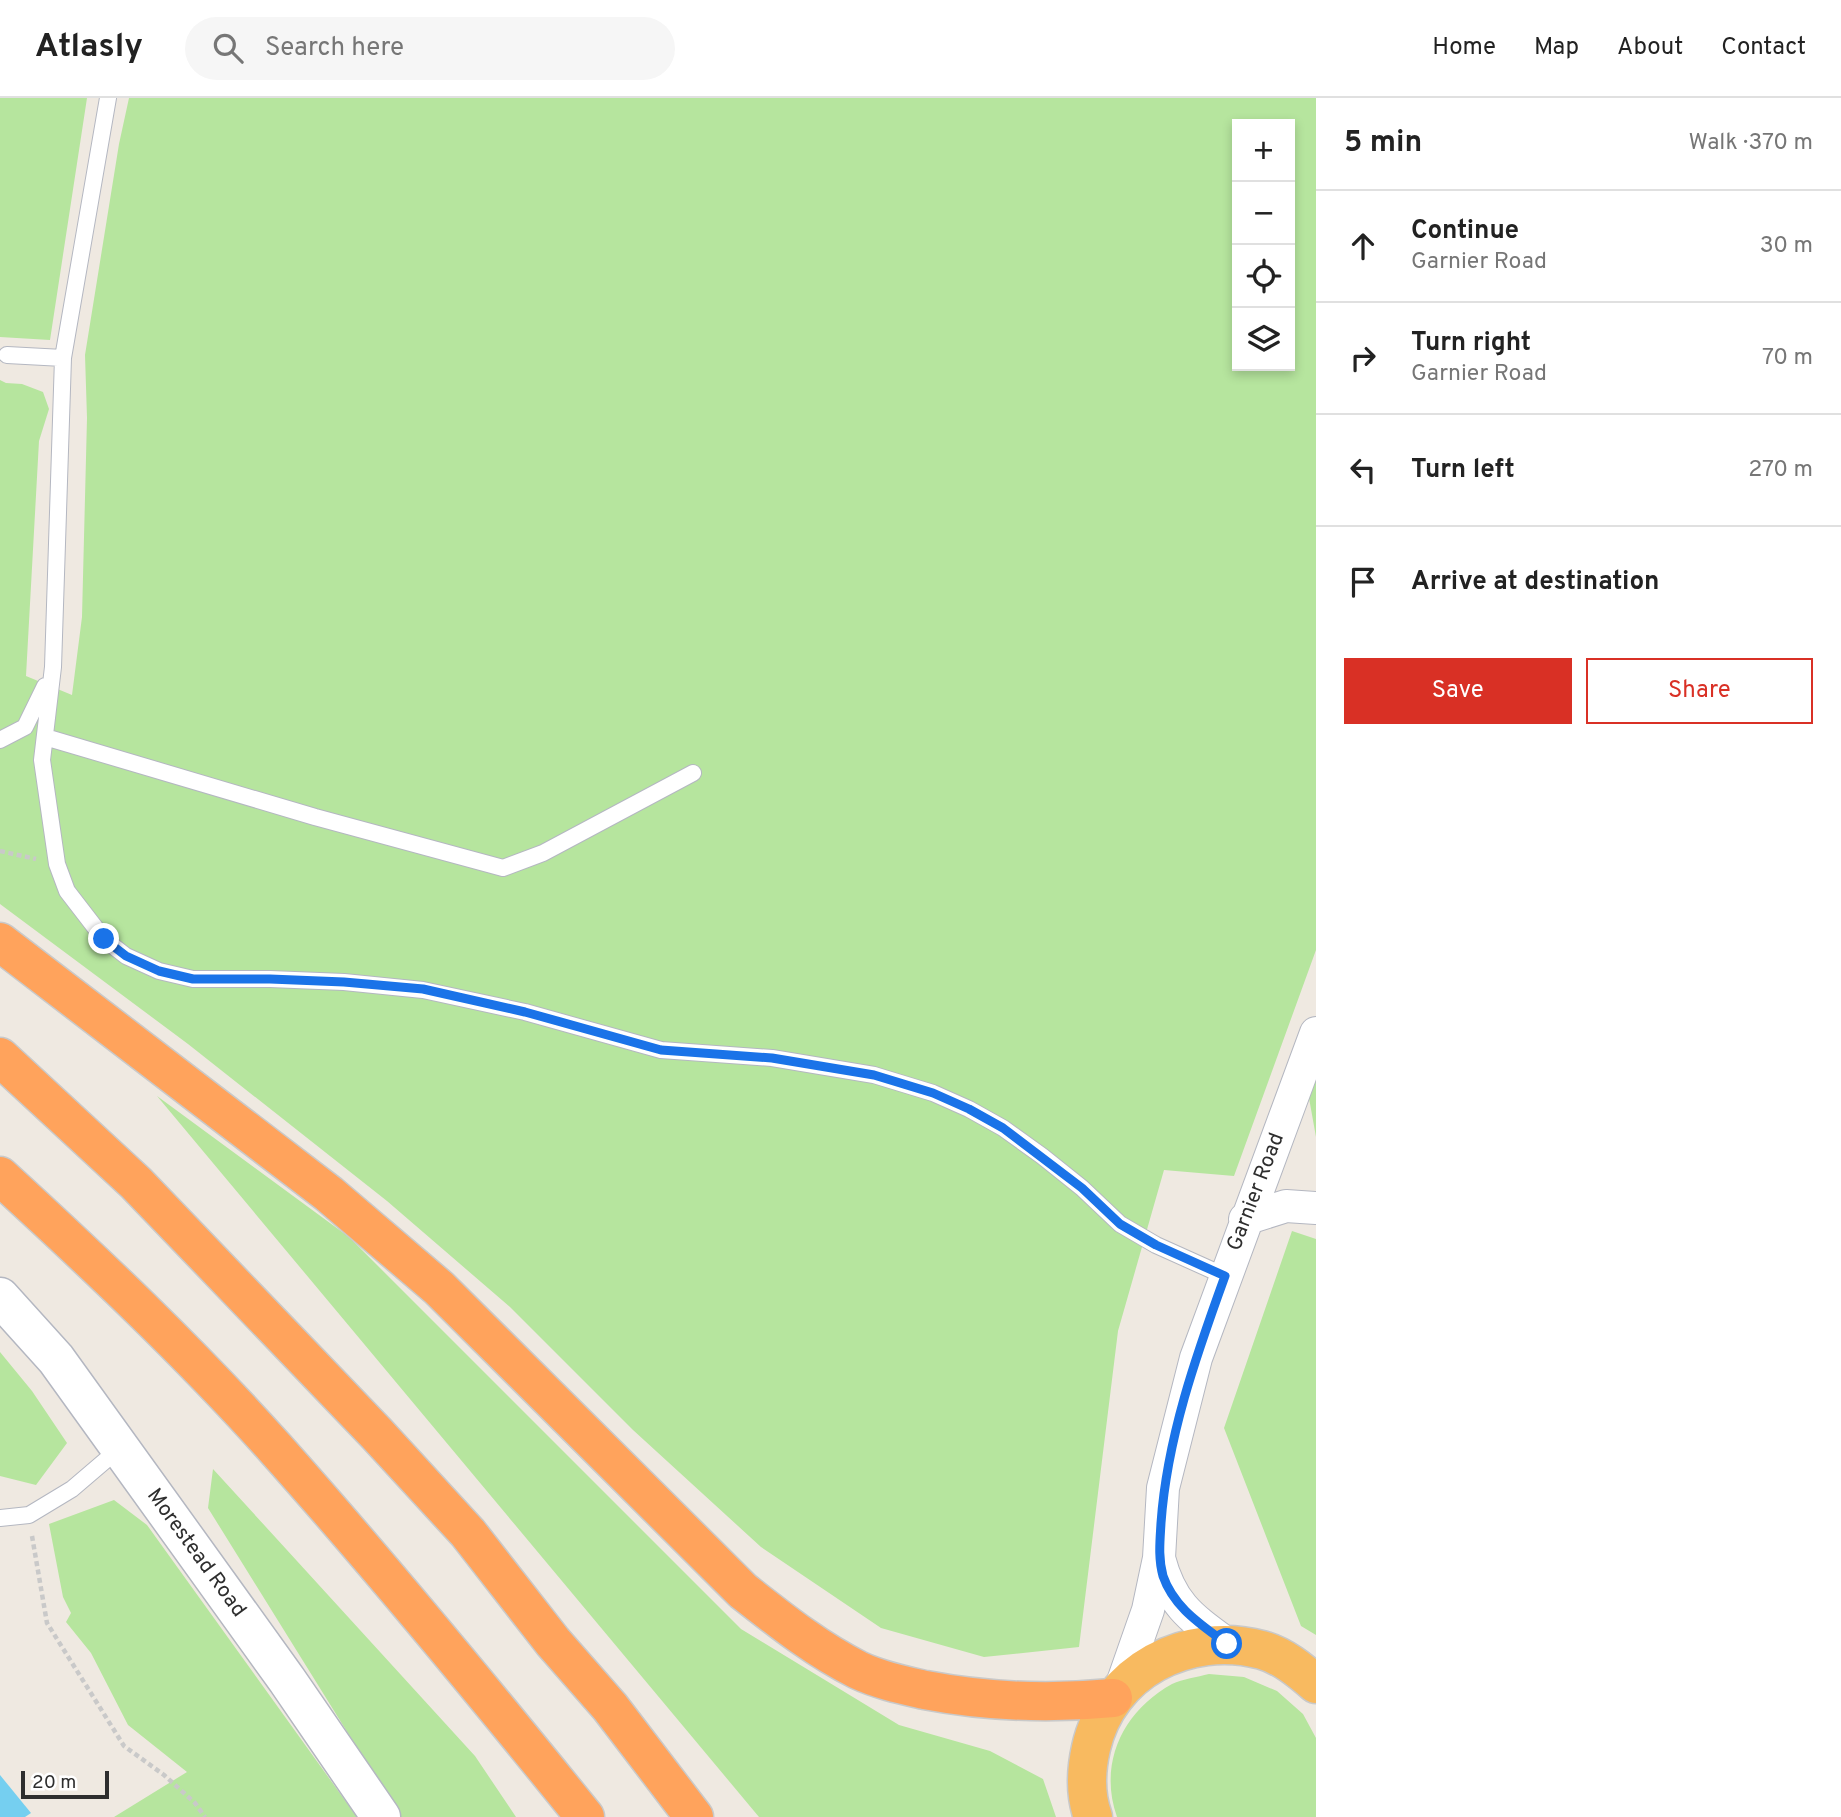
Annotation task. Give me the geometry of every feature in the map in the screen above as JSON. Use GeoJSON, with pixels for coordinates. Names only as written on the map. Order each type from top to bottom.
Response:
{"type":"FeatureCollection","features":[{"type":"Feature","properties":{"kind":"highway"},"geometry":{"type":"LineString","coordinates":[[0,942],[329,1194],[439,1288],[743,1591],[789,1627],[860,1671],[898,1684],[964,1698],[1033,1702],[1116,1694]]}},
{"type":"Feature","properties":{"kind":"highway"},"geometry":{"type":"LineString","coordinates":[[0,1057],[136,1182],[468,1533],[553,1642],[610,1707],[694,1817]]}},
{"type":"Feature","properties":{"kind":"highway"},"geometry":{"type":"LineString","coordinates":[[0,1176],[84,1253],[274,1447],[474,1679],[585,1817]]}},
{"type":"Feature","properties":{"kind":"highway"},"geometry":{"type":"LineString","coordinates":[[1093,1817],[1089,1807],[1087,1769],[1095,1732],[1116,1694],[1142,1670],[1168,1655],[1197,1646],[1227,1644],[1264,1651],[1296,1667],[1316,1684]]}},
{"type":"Feature","properties":{"kind":"street","name":"Garnier Road"},"geometry":{"type":"LineString","coordinates":[[1116,1694],[1148,1610],[1159,1558],[1163,1488],[1196,1358],[1245,1219],[1316,1033]]}},
{"type":"Feature","properties":{"kind":"street"},"geometry":{"type":"LineString","coordinates":[[1245,1219],[1286,1206],[1316,1208]]}},
{"type":"Feature","properties":{"kind":"street","name":"Morestead Road"},"geometry":{"type":"LineString","coordinates":[[0,1297],[56,1359],[381,1817]]}},
{"type":"Feature","properties":{"kind":"street","name":"Garnier Road"},"geometry":{"type":"LineString","coordinates":[[1159,1558],[1164,1578],[1179,1605],[1227,1644]]}},
{"type":"Feature","properties":{"kind":"lane"},"geometry":{"type":"LineString","coordinates":[[108,98],[63,358],[53,667],[42,760],[57,864],[67,891],[104,939],[126,956],[159,971],[193,979],[344,982],[423,989],[525,1012],[661,1050],[772,1058],[874,1075],[933,1093],[981,1115],[1032,1149],[1082,1188],[1120,1224],[1156,1245],[1225,1276]]}},
{"type":"Feature","properties":{"kind":"lane"},"geometry":{"type":"LineString","coordinates":[[7,355],[63,358]]}},
{"type":"Feature","properties":{"kind":"lane"},"geometry":{"type":"LineString","coordinates":[[0,740],[25,727],[35,711],[53,667]]}},
{"type":"Feature","properties":{"kind":"lane"},"geometry":{"type":"LineString","coordinates":[[45,737],[503,869],[543,853],[693,773]]}},
{"type":"Feature","properties":{"kind":"lane"},"geometry":{"type":"LineString","coordinates":[[0,1518],[29,1515],[72,1489],[120,1448]]}},
{"type":"Feature","properties":{"kind":"path"},"geometry":{"type":"LineString","coordinates":[[0,851],[57,864]]}},
{"type":"Feature","properties":{"kind":"path"},"geometry":{"type":"LineString","coordinates":[[29,1515],[47,1623],[124,1746],[164,1775],[195,1803],[205,1817]]}},
{"type":"Feature","properties":{"kind":"green space"},"geometry":{"type":"Polygon","coordinates":[[[0,98],[87,98],[50,340],[0,337],[0,98]]]}},
{"type":"Feature","properties":{"kind":"green space"},"geometry":{"type":"Polygon","coordinates":[[[129,98],[1316,98],[1316,950],[1234,1176],[1164,1170],[1118,1331],[1079,1647],[984,1657],[881,1628],[761,1547],[633,1430],[510,1307],[387,1201],[188,1044],[0,904],[0,380],[43,392],[49,409],[39,441],[26,676],[72,695],[82,617],[87,418],[85,355],[129,98]]]}},
{"type":"Feature","properties":{"kind":"green space"},"geometry":{"type":"Polygon","coordinates":[[[1316,1076],[1316,1137],[1309,1098],[1316,1076]]]}},
{"type":"Feature","properties":{"kind":"green space"},"geometry":{"type":"Polygon","coordinates":[[[157,1096],[349,1237],[741,1629],[899,1725],[990,1751],[1043,1779],[1056,1817],[759,1817],[157,1096]]]}},
{"type":"Feature","properties":{"kind":"green space"},"geometry":{"type":"Polygon","coordinates":[[[1292,1231],[1316,1239],[1316,1635],[1301,1626],[1224,1428],[1292,1231]]]}},
{"type":"Feature","properties":{"kind":"green space"},"geometry":{"type":"Polygon","coordinates":[[[0,1352],[32,1391],[67,1443],[36,1485],[0,1476],[0,1352]]]}},
{"type":"Feature","properties":{"kind":"green space"},"geometry":{"type":"Polygon","coordinates":[[[213,1469],[475,1756],[516,1817],[400,1817],[208,1508],[213,1469]]]}},
{"type":"Feature","properties":{"kind":"green space"},"geometry":{"type":"Polygon","coordinates":[[[114,1500],[147,1525],[357,1817],[114,1817],[187,1772],[128,1725],[91,1653],[66,1622],[71,1613],[63,1597],[49,1524],[114,1500]]]}},
{"type":"Feature","properties":{"kind":"green space"},"geometry":{"type":"Polygon","coordinates":[[[1209,1674],[1244,1677],[1277,1691],[1303,1714],[1316,1738],[1316,1817],[1117,1817],[1112,1797],[1113,1758],[1128,1724],[1155,1695],[1172,1684],[1209,1674]]]}},
{"type":"Feature","properties":{"kind":"water"},"geometry":{"type":"Polygon","coordinates":[[[0,1775],[31,1813],[25,1817],[0,1817],[0,1775]]]}},
{"type":"Feature","properties":{"kind":"route"},"geometry":{"type":"LineString","coordinates":[[104,939],[126,956],[159,971],[193,979],[344,982],[423,989],[525,1012],[661,1050],[772,1058],[874,1075],[933,1093],[1003,1128],[1082,1188],[1120,1224],[1156,1245],[1225,1276],[1196,1358],[1179,1419],[1163,1488],[1159,1558],[1164,1578],[1179,1605],[1227,1644]]}}]}
